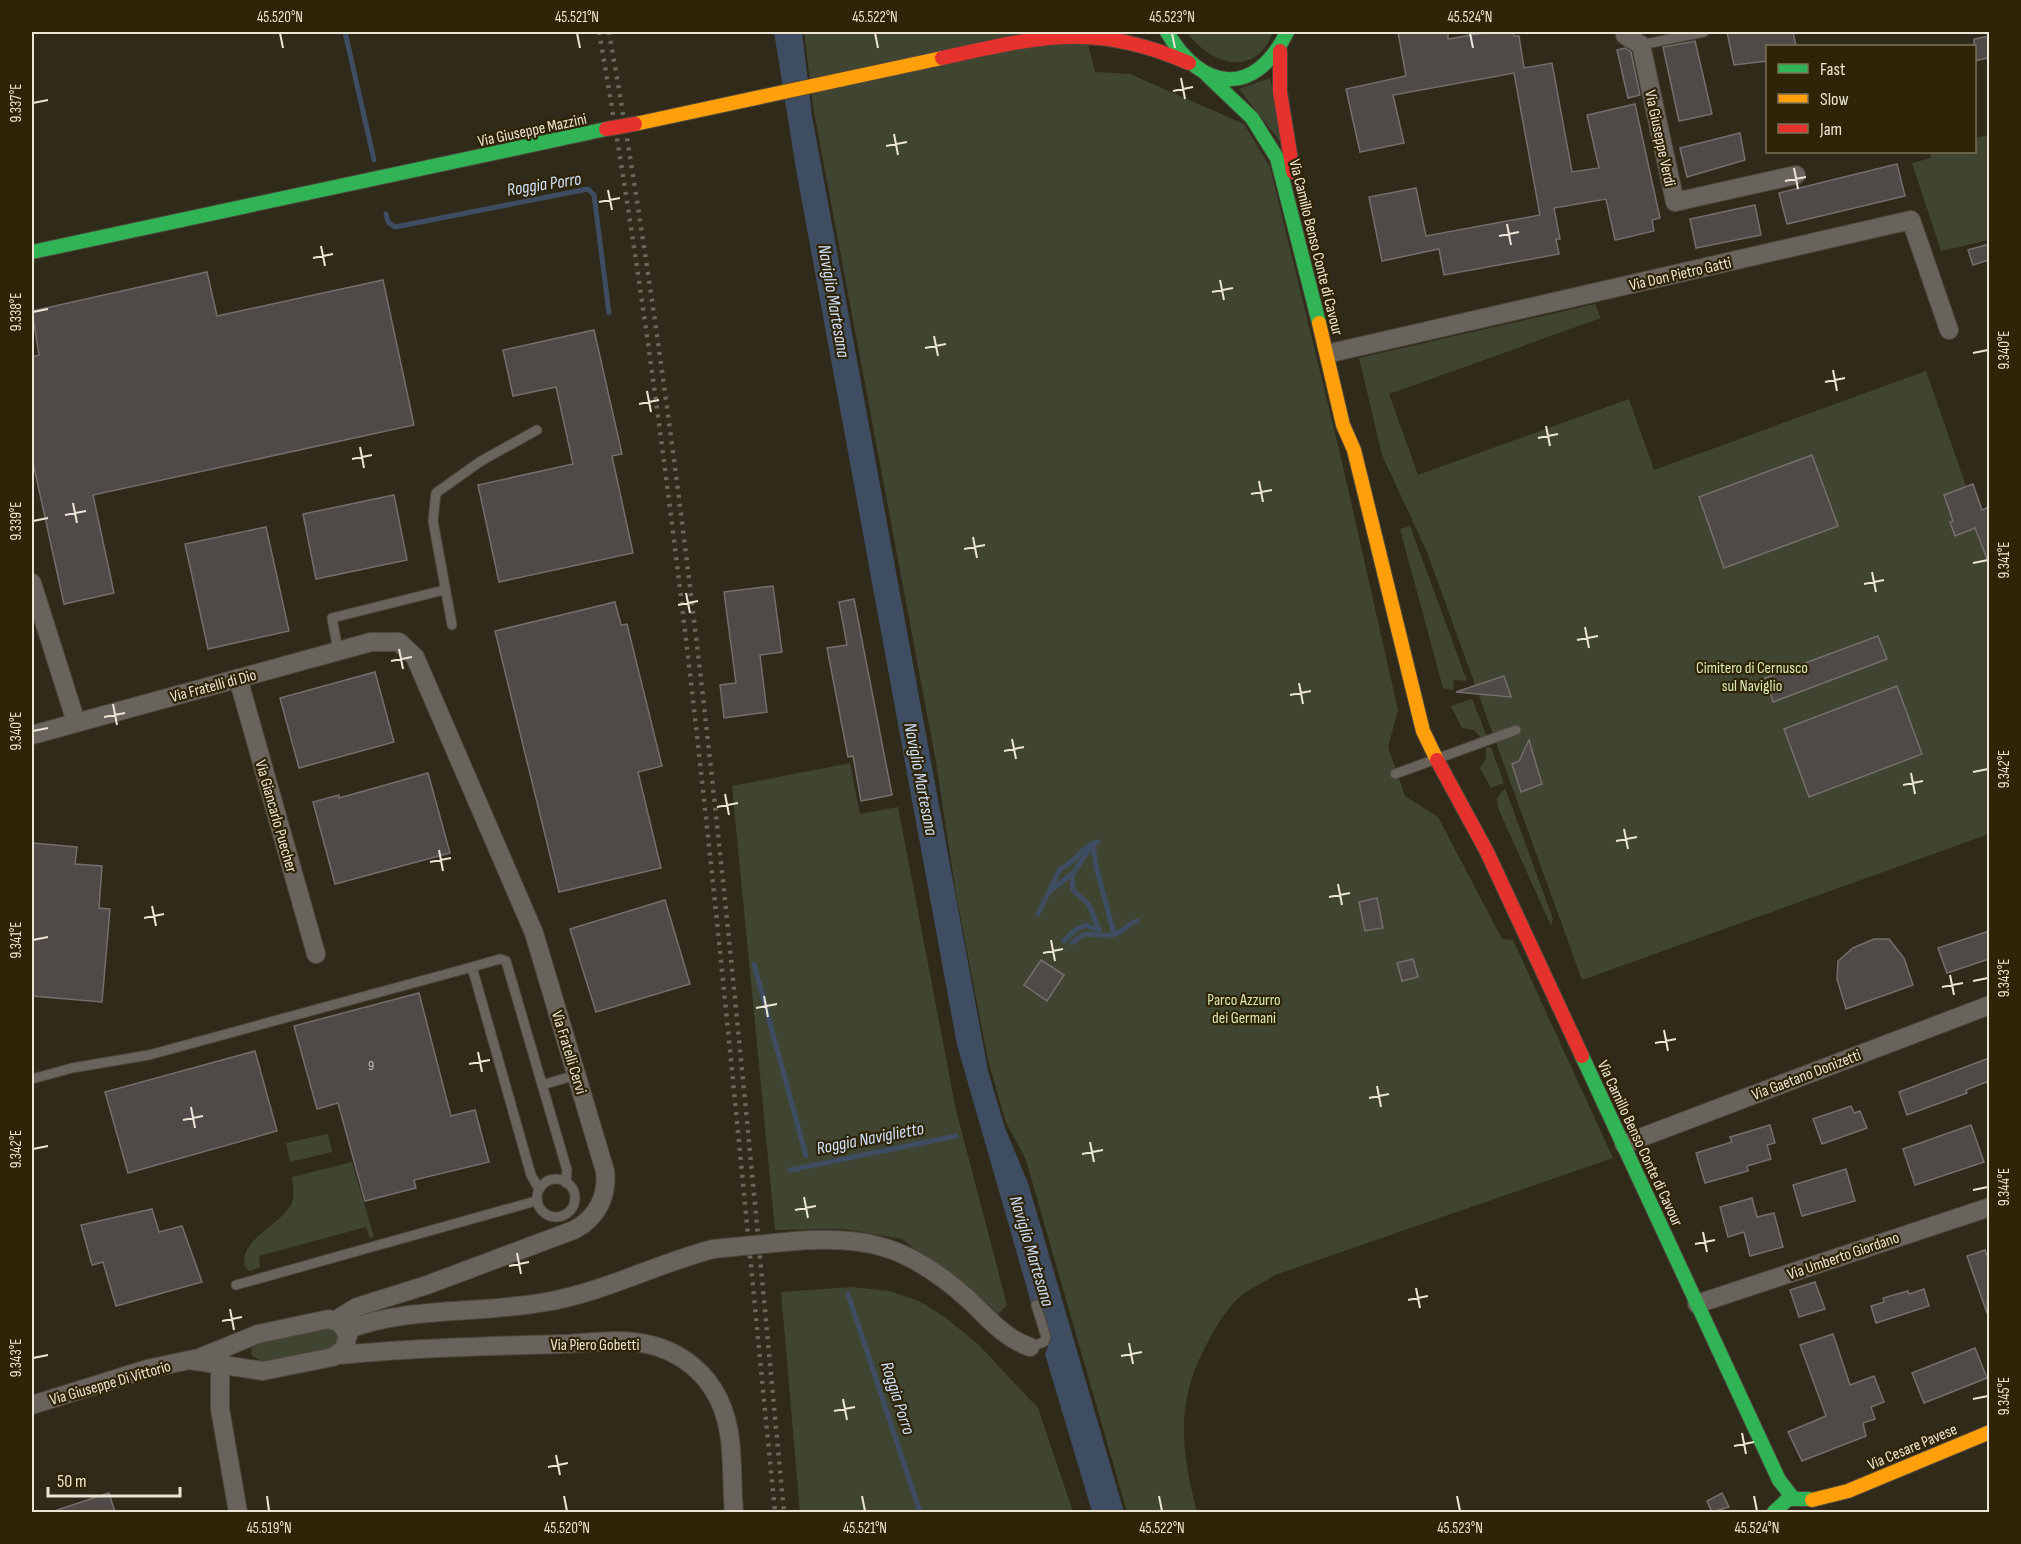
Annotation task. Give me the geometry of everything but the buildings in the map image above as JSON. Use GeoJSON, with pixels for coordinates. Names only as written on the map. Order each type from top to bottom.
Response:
{"type":"FeatureCollection","features":[{"type":"Feature","properties":{"kind":"street","name":"Via Giuseppe Mazzini"},"geometry":{"type":"LineString","coordinates":[[1040,37],[1053,32]]}},
{"type":"Feature","properties":{"kind":"street"},"geometry":{"type":"LineString","coordinates":[[1167,32],[1189,63]]}},
{"type":"Feature","properties":{"kind":"street"},"geometry":{"type":"LineString","coordinates":[[1207,75],[1222,80],[1248,77],[1268,65],[1280,51],[1287,32]]}},
{"type":"Feature","properties":{"kind":"street"},"geometry":{"type":"LineString","coordinates":[[1625,32],[1641,45]]}},
{"type":"Feature","properties":{"kind":"street","name":"Via Giuseppe Mazzini"},"geometry":{"type":"LineString","coordinates":[[32,252],[1040,37],[1087,34],[1120,38],[1163,51],[1189,63]]}},
{"type":"Feature","properties":{"kind":"street","name":"Via Giuseppe Verdi"},"geometry":{"type":"LineString","coordinates":[[1641,45],[1675,202],[1796,175]]}},
{"type":"Feature","properties":{"kind":"street","name":"Via Camillo Benso Conte di Cavour"},"geometry":{"type":"LineString","coordinates":[[1280,51],[1280,92],[1296,188],[1352,423],[1354,450]]}},
{"type":"Feature","properties":{"kind":"street","name":"Via Camillo Benso Conte di Cavour"},"geometry":{"type":"LineString","coordinates":[[1189,63],[1207,75],[1250,116],[1270,143],[1280,164],[1343,425],[1354,450],[1423,731],[1487,852],[1779,1480],[1793,1498]]}},
{"type":"Feature","properties":{"kind":"street","name":"Via Don Pietro Gatti"},"geometry":{"type":"LineString","coordinates":[[1335,352],[1911,220],[1948,330]]}},
{"type":"Feature","properties":{"kind":"street"},"geometry":{"type":"LineString","coordinates":[[32,584],[76,722]]}},
{"type":"Feature","properties":{"kind":"street","name":"Via Fratelli di Dio"},"geometry":{"type":"LineString","coordinates":[[32,735],[375,641],[395,640]]}},
{"type":"Feature","properties":{"kind":"street","name":"Via Fratelli Cervi"},"geometry":{"type":"LineString","coordinates":[[343,1330],[357,1307],[427,1285],[581,1226],[591,1218],[605,1194],[605,1171],[534,933],[415,657],[403,643],[395,640]]}},
{"type":"Feature","properties":{"kind":"street","name":"Via Camillo Benso Conte di Cavour"},"geometry":{"type":"LineString","coordinates":[[1409,670],[1435,722]]}},
{"type":"Feature","properties":{"kind":"street","name":"Via Giancarlo Puecher"},"geometry":{"type":"LineString","coordinates":[[238,678],[316,954]]}},
{"type":"Feature","properties":{"kind":"street","name":"Via Camillo Benso Conte di Cavour"},"geometry":{"type":"LineString","coordinates":[[1448,749],[1469,795],[1487,852]]}},
{"type":"Feature","properties":{"kind":"street","name":"Via Gaetano Donizetti"},"geometry":{"type":"LineString","coordinates":[[1624,1144],[1989,1005]]}},
{"type":"Feature","properties":{"kind":"street","name":"Via Umberto Giordano"},"geometry":{"type":"LineString","coordinates":[[1697,1304],[1989,1207]]}},
{"type":"Feature","properties":{"kind":"street"},"geometry":{"type":"LineString","coordinates":[[338,1355],[346,1347],[343,1330],[378,1319],[555,1300],[587,1292],[662,1264],[713,1249],[829,1238],[852,1239],[906,1255],[960,1293],[1011,1340],[1029,1347]]}},
{"type":"Feature","properties":{"kind":"street","name":"Via Giuseppe Di Vittorio"},"geometry":{"type":"LineString","coordinates":[[220,1358],[252,1337],[326,1320],[343,1330]]}},
{"type":"Feature","properties":{"kind":"street","name":"Via Piero Gobetti"},"geometry":{"type":"LineString","coordinates":[[343,1330],[406,1348]]}},
{"type":"Feature","properties":{"kind":"street"},"geometry":{"type":"LineString","coordinates":[[252,1337],[246,1343],[243,1353],[248,1364],[257,1371]]}},
{"type":"Feature","properties":{"kind":"street","name":"Via Piero Gobetti"},"geometry":{"type":"LineString","coordinates":[[338,1355],[406,1348],[634,1342],[668,1350],[699,1372],[714,1390],[723,1409],[730,1439],[734,1512]]}},
{"type":"Feature","properties":{"kind":"street","name":"Via Giuseppe Di Vittorio"},"geometry":{"type":"LineString","coordinates":[[32,1404],[147,1369],[189,1360],[220,1358],[257,1371],[265,1371],[338,1355]]}},
{"type":"Feature","properties":{"kind":"street"},"geometry":{"type":"LineString","coordinates":[[220,1358],[220,1409],[238,1512]]}},
{"type":"Feature","properties":{"kind":"street","name":"Via Cesare Pavese"},"geometry":{"type":"LineString","coordinates":[[1812,1500],[1848,1491],[1989,1432]]}},
{"type":"Feature","properties":{"kind":"street","name":"Via Camillo Benso Conte di Cavour"},"geometry":{"type":"LineString","coordinates":[[1776,1509],[1779,1480]]}},
{"type":"Feature","properties":{"kind":"street","name":"Via Cesare Pavese"},"geometry":{"type":"LineString","coordinates":[[1827,1511],[1848,1491]]}},
{"type":"Feature","properties":{"kind":"street"},"geometry":{"type":"LineString","coordinates":[[1776,1509],[1793,1498],[1812,1500],[1827,1511]]}},
{"type":"Feature","properties":{"kind":"lane"},"geometry":{"type":"LineString","coordinates":[[1641,45],[1704,32]]}},
{"type":"Feature","properties":{"kind":"lane"},"geometry":{"type":"LineString","coordinates":[[452,625],[433,522],[436,493],[481,461],[537,430]]}},
{"type":"Feature","properties":{"kind":"lane"},"geometry":{"type":"LineString","coordinates":[[338,651],[332,618],[444,590]]}},
{"type":"Feature","properties":{"kind":"lane"},"geometry":{"type":"LineString","coordinates":[[1395,774],[1437,759],[1448,749],[1516,730]]}},
{"type":"Feature","properties":{"kind":"lane"},"geometry":{"type":"LineString","coordinates":[[32,1079],[72,1068],[149,1055],[500,959],[506,961],[567,1170],[567,1182]]}},
{"type":"Feature","properties":{"kind":"lane"},"geometry":{"type":"LineString","coordinates":[[472,967],[531,1176],[539,1189]]}},
{"type":"Feature","properties":{"kind":"lane"},"geometry":{"type":"LineString","coordinates":[[542,1084],[576,1075]]}},
{"type":"Feature","properties":{"kind":"lane"},"geometry":{"type":"LineString","coordinates":[[554,1179],[567,1182],[575,1199],[573,1206],[565,1215],[559,1217],[547,1216],[536,1201],[539,1189],[554,1179]]}},
{"type":"Feature","properties":{"kind":"lane"},"geometry":{"type":"LineString","coordinates":[[236,1285],[536,1201]]}},
{"type":"Feature","properties":{"kind":"lane"},"geometry":{"type":"LineString","coordinates":[[1029,1347],[1044,1342],[1046,1337],[1036,1305]]}},
{"type":"Feature","properties":{"kind":"green space","name":"Parco Azzurro dei Germani"},"geometry":{"type":"Polygon","coordinates":[[[804,32],[1085,32],[1095,72],[1130,74],[1244,124],[1270,167],[1339,449],[1398,710],[1388,747],[1405,796],[1438,817],[1502,939],[1513,940],[1613,1158],[1275,1275],[1243,1294],[1228,1309],[1210,1338],[1199,1360],[1186,1403],[1184,1444],[1197,1512],[1127,1512],[1026,1160],[1005,1120],[988,1060],[956,894],[936,762],[814,112],[804,32]]]}},
{"type":"Feature","properties":{"kind":"green space"},"geometry":{"type":"Polygon","coordinates":[[[1187,32],[1273,32],[1265,47],[1256,56],[1244,61],[1232,62],[1208,53],[1187,32]]]}},
{"type":"Feature","properties":{"kind":"green space"},"geometry":{"type":"Polygon","coordinates":[[[1270,78],[1286,149],[1239,89],[1270,78]]]}},
{"type":"Feature","properties":{"kind":"green space"},"geometry":{"type":"Polygon","coordinates":[[[1989,135],[1989,240],[1941,251],[1912,163],[1931,158],[1930,153],[1976,153],[1976,138],[1989,135]]]}},
{"type":"Feature","properties":{"kind":"green space","name":"Cimitero di Cernusco sul Naviglio"},"geometry":{"type":"Polygon","coordinates":[[[1595,304],[1601,318],[1389,394],[1418,475],[1629,399],[1654,470],[1926,371],[1989,552],[1989,834],[1582,980],[1427,552],[1382,455],[1359,358],[1595,304]]]}},
{"type":"Feature","properties":{"kind":"green space"},"geometry":{"type":"Polygon","coordinates":[[[1410,526],[1467,681],[1454,680],[1453,690],[1443,688],[1400,529],[1410,526]]]}},
{"type":"Feature","properties":{"kind":"green space"},"geometry":{"type":"Polygon","coordinates":[[[1472,699],[1487,737],[1482,739],[1474,730],[1462,728],[1451,706],[1472,699]]]}},
{"type":"Feature","properties":{"kind":"green space"},"geometry":{"type":"Polygon","coordinates":[[[1491,747],[1504,783],[1491,788],[1480,768],[1486,758],[1486,748],[1491,747]]]}},
{"type":"Feature","properties":{"kind":"green space"},"geometry":{"type":"Polygon","coordinates":[[[850,763],[860,814],[898,807],[956,1110],[1007,1305],[997,1315],[902,1239],[844,1229],[775,1230],[732,786],[850,763]]]}},
{"type":"Feature","properties":{"kind":"green space"},"geometry":{"type":"Polygon","coordinates":[[[1505,788],[1553,919],[1551,926],[1498,808],[1497,798],[1505,788]]]}},
{"type":"Feature","properties":{"kind":"green space"},"geometry":{"type":"Polygon","coordinates":[[[328,1134],[332,1152],[290,1162],[286,1143],[328,1134]]]}},
{"type":"Feature","properties":{"kind":"green space"},"geometry":{"type":"Polygon","coordinates":[[[352,1162],[374,1237],[370,1238],[366,1227],[259,1256],[260,1267],[250,1271],[245,1267],[248,1249],[291,1205],[292,1177],[352,1162]]]}},
{"type":"Feature","properties":{"kind":"green space"},"geometry":{"type":"Polygon","coordinates":[[[852,1287],[890,1291],[921,1302],[946,1318],[979,1345],[1038,1408],[1073,1512],[800,1512],[781,1292],[852,1287]]]}},
{"type":"Feature","properties":{"kind":"green space"},"geometry":{"type":"Polygon","coordinates":[[[328,1326],[339,1332],[338,1342],[331,1348],[263,1362],[252,1356],[251,1350],[255,1343],[328,1326]]]}},
{"type":"Feature","properties":{"kind":"water","name":"Naviglio Martesana"},"geometry":{"type":"Polygon","coordinates":[[[774,32],[802,32],[812,116],[988,1071],[1005,1128],[1028,1183],[1124,1512],[1092,1512],[1045,1354],[1051,1339],[1040,1304],[1032,1306],[957,1045],[796,169],[774,32]]]}},
{"type":"Feature","properties":{"kind":"waterway","name":"Roggia Porro"},"geometry":{"type":"LineString","coordinates":[[345,32],[374,160]]}},
{"type":"Feature","properties":{"kind":"waterway","name":"Roggia Porro"},"geometry":{"type":"LineString","coordinates":[[386,214],[388,222],[395,227],[588,189],[594,195],[609,313]]}},
{"type":"Feature","properties":{"kind":"waterway"},"geometry":{"type":"LineString","coordinates":[[1038,914],[1060,869],[1092,844],[1098,842]]}},
{"type":"Feature","properties":{"kind":"waterway"},"geometry":{"type":"LineString","coordinates":[[1093,843],[1096,866],[1114,934]]}},
{"type":"Feature","properties":{"kind":"waterway"},"geometry":{"type":"LineString","coordinates":[[1049,892],[1074,872],[1092,845]]}},
{"type":"Feature","properties":{"kind":"waterway"},"geometry":{"type":"LineString","coordinates":[[1072,875],[1073,890],[1089,905],[1099,930]]}},
{"type":"Feature","properties":{"kind":"waterway"},"geometry":{"type":"LineString","coordinates":[[1072,943],[1085,934],[1106,936],[1121,932],[1137,921]]}},
{"type":"Feature","properties":{"kind":"waterway"},"geometry":{"type":"LineString","coordinates":[[1064,941],[1075,930],[1086,925],[1099,930]]}},
{"type":"Feature","properties":{"kind":"waterway","name":"Roggia Porro"},"geometry":{"type":"LineString","coordinates":[[754,964],[806,1156]]}},
{"type":"Feature","properties":{"kind":"waterway","name":"Roggia Naviglietto"},"geometry":{"type":"LineString","coordinates":[[790,1170],[956,1136]]}},
{"type":"Feature","properties":{"kind":"waterway","name":"Roggia Porro"},"geometry":{"type":"LineString","coordinates":[[848,1294],[920,1512]]}},
{"type":"Feature","properties":{"kind":"railway"},"geometry":{"type":"LineString","coordinates":[[599,32],[656,400],[680,585],[701,770],[775,1512]]}},
{"type":"Feature","properties":{"kind":"railway"},"geometry":{"type":"LineString","coordinates":[[609,32],[666,400],[690,585],[731,956],[784,1512]]}},
{"type":"Feature","properties":{"kind":"traffic: fast"},"geometry":{"type":"LineString","coordinates":[[1167,32],[1181,52],[1196,67],[1212,76],[1228,79],[1244,77],[1260,68],[1274,53],[1287,32]]}},
{"type":"Feature","properties":{"kind":"traffic: fast"},"geometry":{"type":"LineString","coordinates":[[1207,75],[1252,118],[1277,158],[1319,323]]}},
{"type":"Feature","properties":{"kind":"traffic: fast"},"geometry":{"type":"LineString","coordinates":[[32,252],[606,129]]}},
{"type":"Feature","properties":{"kind":"traffic: fast"},"geometry":{"type":"LineString","coordinates":[[1582,1056],[1779,1480],[1793,1498]]}},
{"type":"Feature","properties":{"kind":"traffic: fast"},"geometry":{"type":"LineString","coordinates":[[1774,1512],[1788,1499],[1809,1499]]}},
{"type":"Feature","properties":{"kind":"traffic: slow"},"geometry":{"type":"LineString","coordinates":[[635,124],[942,58]]}},
{"type":"Feature","properties":{"kind":"traffic: slow"},"geometry":{"type":"LineString","coordinates":[[1319,323],[1343,425],[1354,450],[1423,731],[1437,760]]}},
{"type":"Feature","properties":{"kind":"traffic: slow"},"geometry":{"type":"LineString","coordinates":[[1812,1500],[1848,1491],[1990,1432]]}},
{"type":"Feature","properties":{"kind":"traffic: jam"},"geometry":{"type":"LineString","coordinates":[[942,58],[1037,39],[1094,37],[1155,50],[1189,63]]}},
{"type":"Feature","properties":{"kind":"traffic: jam"},"geometry":{"type":"LineString","coordinates":[[1280,51],[1280,92],[1293,172]]}},
{"type":"Feature","properties":{"kind":"traffic: jam"},"geometry":{"type":"LineString","coordinates":[[606,129],[635,124]]}},
{"type":"Feature","properties":{"kind":"traffic: jam"},"geometry":{"type":"LineString","coordinates":[[1437,760],[1487,852],[1582,1056]]}}]}
